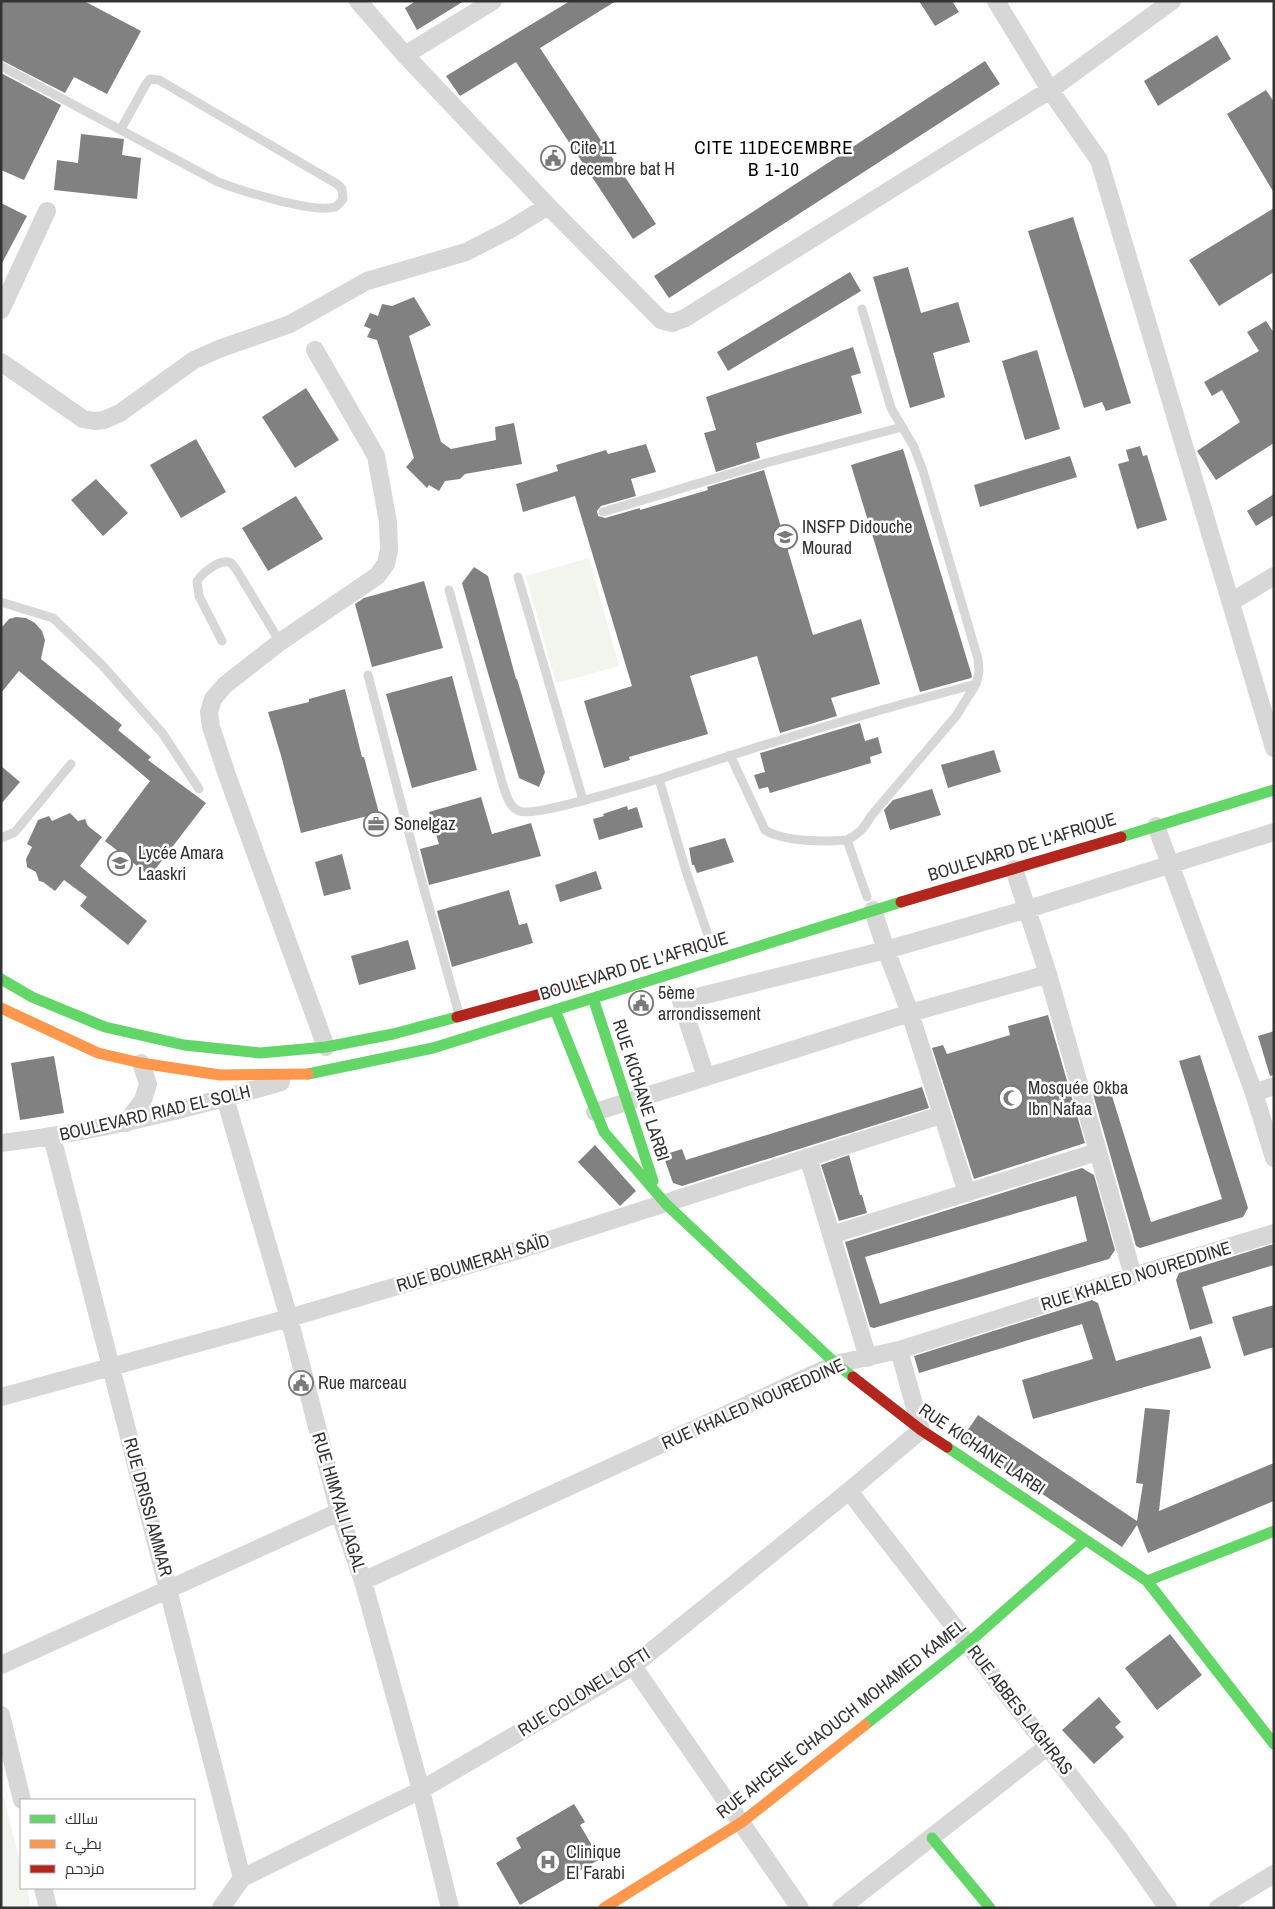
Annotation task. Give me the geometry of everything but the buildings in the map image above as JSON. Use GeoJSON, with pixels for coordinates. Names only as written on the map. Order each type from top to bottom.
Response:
{"type":"FeatureCollection","features":[{"type":"Feature","properties":{"kind":"street"},"geometry":{"type":"LineString","coordinates":[[405,55],[493,1]]}},
{"type":"Feature","properties":{"kind":"street"},"geometry":{"type":"LineString","coordinates":[[996,1],[1050,90],[1099,160],[1274,748]]}},
{"type":"Feature","properties":{"kind":"street"},"geometry":{"type":"LineString","coordinates":[[366,3],[405,55],[548,206],[661,320],[672,323],[693,313],[1050,90],[1172,1]]}},
{"type":"Feature","properties":{"kind":"street"},"geometry":{"type":"LineString","coordinates":[[1,362],[83,419],[104,420],[120,412],[194,360],[219,349],[290,324],[367,281],[466,252],[509,230],[548,206]]}},
{"type":"Feature","properties":{"kind":"street"},"geometry":{"type":"LineString","coordinates":[[1,310],[47,211]]}},
{"type":"Feature","properties":{"kind":"street"},"geometry":{"type":"LineString","coordinates":[[315,350],[376,456],[388,522],[389,550],[386,564],[378,576],[280,642],[225,685],[213,700],[209,712],[226,775],[326,1047]]}},
{"type":"Feature","properties":{"kind":"street"},"geometry":{"type":"LineString","coordinates":[[1231,602],[1274,576]]}},
{"type":"Feature","properties":{"kind":"street","name":"BOULEVARD DE L'AFRIQUE"},"geometry":{"type":"LineString","coordinates":[[1,1008],[98,1053],[142,1063],[220,1075],[306,1074],[433,1048],[593,998],[868,900],[1014,869],[1274,790]]}},
{"type":"Feature","properties":{"kind":"street"},"geometry":{"type":"LineString","coordinates":[[1156,826],[1254,1093],[1274,1158]]}},
{"type":"Feature","properties":{"kind":"street"},"geometry":{"type":"LineString","coordinates":[[706,1077],[681,1001],[886,950],[1028,910],[1274,832]]}},
{"type":"Feature","properties":{"kind":"street"},"geometry":{"type":"LineString","coordinates":[[1014,869],[1048,974],[1133,1276]]}},
{"type":"Feature","properties":{"kind":"street"},"geometry":{"type":"LineString","coordinates":[[868,900],[910,1013],[941,1116],[967,1193]]}},
{"type":"Feature","properties":{"kind":"street"},"geometry":{"type":"LineString","coordinates":[[595,1112],[910,1013],[1048,974]]}},
{"type":"Feature","properties":{"kind":"street","name":"BOULEVARD DE L'AFRIQUE"},"geometry":{"type":"LineString","coordinates":[[1,979],[32,997],[105,1028],[184,1045],[260,1053],[326,1047],[393,1034],[583,982]]}},
{"type":"Feature","properties":{"kind":"street","name":"RUE KICHANE LARBI"},"geometry":{"type":"LineString","coordinates":[[593,998],[627,1103],[662,1198]]}},
{"type":"Feature","properties":{"kind":"street","name":"RUE KICHANE LARBI"},"geometry":{"type":"LineString","coordinates":[[555,1010],[604,1132],[662,1198],[836,1364],[921,1430],[1147,1581],[1274,1744]]}},
{"type":"Feature","properties":{"kind":"street"},"geometry":{"type":"LineString","coordinates":[[126,1123],[143,1100],[148,1084],[142,1063]]}},
{"type":"Feature","properties":{"kind":"street","name":"BOULEVARD RIAD EL SOLH"},"geometry":{"type":"LineString","coordinates":[[1,1142],[52,1137],[126,1123],[225,1098],[306,1074]]}},
{"type":"Feature","properties":{"kind":"street"},"geometry":{"type":"LineString","coordinates":[[1254,1093],[1274,1086]]}},
{"type":"Feature","properties":{"kind":"street","name":"RUE HIMYALI LAGAL"},"geometry":{"type":"LineString","coordinates":[[225,1098],[289,1318],[339,1512],[363,1581],[421,1790],[450,1908]]}},
{"type":"Feature","properties":{"kind":"street","name":"RUE BOUMERAH SAÏD"},"geometry":{"type":"LineString","coordinates":[[1,1397],[289,1318],[509,1253],[662,1198],[808,1157],[941,1116]]}},
{"type":"Feature","properties":{"kind":"street","name":"RUE DRISSI AMMAR"},"geometry":{"type":"LineString","coordinates":[[52,1137],[242,1878]]}},
{"type":"Feature","properties":{"kind":"street"},"geometry":{"type":"LineString","coordinates":[[831,1235],[1097,1152]]}},
{"type":"Feature","properties":{"kind":"street"},"geometry":{"type":"LineString","coordinates":[[808,1157],[868,1358]]}},
{"type":"Feature","properties":{"kind":"street","name":"RUE KHALED NOUREDDINE"},"geometry":{"type":"LineString","coordinates":[[363,1581],[836,1364],[899,1350],[1274,1233]]}},
{"type":"Feature","properties":{"kind":"street"},"geometry":{"type":"LineString","coordinates":[[899,1350],[921,1430]]}},
{"type":"Feature","properties":{"kind":"street","name":"RUE COLONEL LOFTI"},"geometry":{"type":"LineString","coordinates":[[242,1878],[421,1790],[633,1666],[849,1491],[921,1430]]}},
{"type":"Feature","properties":{"kind":"street","name":"RUE ABBES LAGHRAS"},"geometry":{"type":"LineString","coordinates":[[849,1491],[1120,1840],[1168,1908]]}},
{"type":"Feature","properties":{"kind":"street"},"geometry":{"type":"LineString","coordinates":[[1,1665],[339,1512]]}},
{"type":"Feature","properties":{"kind":"street"},"geometry":{"type":"LineString","coordinates":[[1147,1581],[1274,1531]]}},
{"type":"Feature","properties":{"kind":"street","name":"RUE AHCENE CHAOUCH MOHAMED KAMEL"},"geometry":{"type":"LineString","coordinates":[[604,1908],[742,1822],[968,1643],[1085,1540]]}},
{"type":"Feature","properties":{"kind":"street"},"geometry":{"type":"LineString","coordinates":[[633,1666],[800,1908]]}},
{"type":"Feature","properties":{"kind":"street"},"geometry":{"type":"LineString","coordinates":[[1,1715],[22,1799]]}},
{"type":"Feature","properties":{"kind":"street"},"geometry":{"type":"LineString","coordinates":[[841,1908],[1048,1746]]}},
{"type":"Feature","properties":{"kind":"street"},"geometry":{"type":"LineString","coordinates":[[932,1838],[990,1908]]}},
{"type":"Feature","properties":{"kind":"street"},"geometry":{"type":"LineString","coordinates":[[1218,1908],[1274,1874]]}},
{"type":"Feature","properties":{"kind":"street"},"geometry":{"type":"LineString","coordinates":[[221,1908],[242,1878]]}},
{"type":"Feature","properties":{"kind":"street"},"geometry":{"type":"LineString","coordinates":[[44,1889],[48,1908]]}},
{"type":"Feature","properties":{"kind":"lane"},"geometry":{"type":"LineString","coordinates":[[1,66],[218,182],[240,190],[317,208],[333,208],[338,206],[343,199],[342,189],[337,184],[159,80],[150,80],[146,84],[121,129]]}},
{"type":"Feature","properties":{"kind":"lane"},"geometry":{"type":"LineString","coordinates":[[730,755],[765,830],[772,834],[799,839],[847,840],[864,828],[871,816],[956,716],[976,684],[979,672],[978,659],[923,470],[914,447],[891,408],[862,309]]}},
{"type":"Feature","properties":{"kind":"lane"},"geometry":{"type":"LineString","coordinates":[[603,512],[766,463],[902,427]]}},
{"type":"Feature","properties":{"kind":"lane"},"geometry":{"type":"LineString","coordinates":[[222,641],[199,596],[197,582],[201,576],[217,564],[225,562],[230,563],[236,570],[280,642]]}},
{"type":"Feature","properties":{"kind":"lane"},"geometry":{"type":"LineString","coordinates":[[518,576],[583,800]]}},
{"type":"Feature","properties":{"kind":"lane"},"geometry":{"type":"LineString","coordinates":[[449,590],[502,782],[510,803],[518,811],[526,813],[546,810],[659,779],[730,755],[976,684]]}},
{"type":"Feature","properties":{"kind":"lane"},"geometry":{"type":"LineString","coordinates":[[1,602],[53,618],[102,665],[163,734],[199,789]]}},
{"type":"Feature","properties":{"kind":"lane"},"geometry":{"type":"LineString","coordinates":[[368,675],[417,864],[460,1016]]}},
{"type":"Feature","properties":{"kind":"lane"},"geometry":{"type":"LineString","coordinates":[[1,838],[15,832],[71,764]]}},
{"type":"Feature","properties":{"kind":"lane"},"geometry":{"type":"LineString","coordinates":[[659,779],[686,871],[711,944]]}},
{"type":"Feature","properties":{"kind":"lane"},"geometry":{"type":"LineString","coordinates":[[847,840],[868,900]]}},
{"type":"Feature","properties":{"kind":"shaded area"},"geometry":{"type":"Polygon","coordinates":[[[589,558],[619,666],[556,683],[526,576],[589,558]]]}},
{"type":"Feature","properties":{"kind":"shaded area"},"geometry":{"type":"Polygon","coordinates":[[[1,1787],[20,1862],[20,1889],[27,1889],[31,1908],[1,1908],[1,1787]]]}},
{"type":"Feature","properties":{"kind":"traffic: fast"},"geometry":{"type":"LineString","coordinates":[[1121,837],[1274,790]]}},
{"type":"Feature","properties":{"kind":"traffic: fast"},"geometry":{"type":"LineString","coordinates":[[308,1074],[433,1048],[901,902]]}},
{"type":"Feature","properties":{"kind":"traffic: fast"},"geometry":{"type":"LineString","coordinates":[[1,979],[32,997],[105,1027],[184,1045],[260,1053],[326,1047],[393,1034],[457,1017]]}},
{"type":"Feature","properties":{"kind":"traffic: fast"},"geometry":{"type":"LineString","coordinates":[[593,998],[653,1181]]}},
{"type":"Feature","properties":{"kind":"traffic: fast"},"geometry":{"type":"LineString","coordinates":[[555,1010],[604,1132],[666,1204],[836,1364],[853,1377]]}},
{"type":"Feature","properties":{"kind":"traffic: fast"},"geometry":{"type":"LineString","coordinates":[[947,1447],[1147,1581],[1274,1744]]}},
{"type":"Feature","properties":{"kind":"traffic: fast"},"geometry":{"type":"LineString","coordinates":[[1147,1581],[1274,1531]]}},
{"type":"Feature","properties":{"kind":"traffic: fast"},"geometry":{"type":"LineString","coordinates":[[865,1725],[968,1643],[1085,1540]]}},
{"type":"Feature","properties":{"kind":"traffic: fast"},"geometry":{"type":"LineString","coordinates":[[932,1838],[990,1908]]}},
{"type":"Feature","properties":{"kind":"traffic: slow"},"geometry":{"type":"LineString","coordinates":[[1,1008],[98,1053],[141,1063],[220,1075],[308,1074]]}},
{"type":"Feature","properties":{"kind":"traffic: slow"},"geometry":{"type":"LineString","coordinates":[[604,1908],[742,1822],[865,1725]]}},
{"type":"Feature","properties":{"kind":"traffic: jam"},"geometry":{"type":"LineString","coordinates":[[901,902],[1121,837]]}},
{"type":"Feature","properties":{"kind":"traffic: jam"},"geometry":{"type":"LineString","coordinates":[[457,1017],[573,985]]}},
{"type":"Feature","properties":{"kind":"traffic: jam"},"geometry":{"type":"LineString","coordinates":[[853,1377],[921,1430],[947,1447]]}},
{"type":"Feature","properties":{"kind":"place","name":"Cite 11 decembre bat H"},"geometry":{"type":"Point","coordinates":[553,158]}},
{"type":"Feature","properties":{"kind":"place","name":"INSFP Didouche Mourad"},"geometry":{"type":"Point","coordinates":[785,537]}},
{"type":"Feature","properties":{"kind":"place","name":"Sonelgaz"},"geometry":{"type":"Point","coordinates":[376,824]}},
{"type":"Feature","properties":{"kind":"place","name":"Lycée Amara Laaskri"},"geometry":{"type":"Point","coordinates":[120,863]}},
{"type":"Feature","properties":{"kind":"place","name":"5ème arrondissement"},"geometry":{"type":"Point","coordinates":[641,1003]}},
{"type":"Feature","properties":{"kind":"place","name":"Mosquée Okba Ibn Nafaa"},"geometry":{"type":"Point","coordinates":[1011,1098]}},
{"type":"Feature","properties":{"kind":"place","name":"Rue marceau"},"geometry":{"type":"Point","coordinates":[301,1383]}},
{"type":"Feature","properties":{"kind":"place","name":"Clinique El Farabi"},"geometry":{"type":"Point","coordinates":[548,1862]}},
{"type":"Feature","properties":{"kind":"district","name":"CITE 11DECEMBRE B 1-10"},"geometry":{"type":"Point","coordinates":[774,158]}}]}
